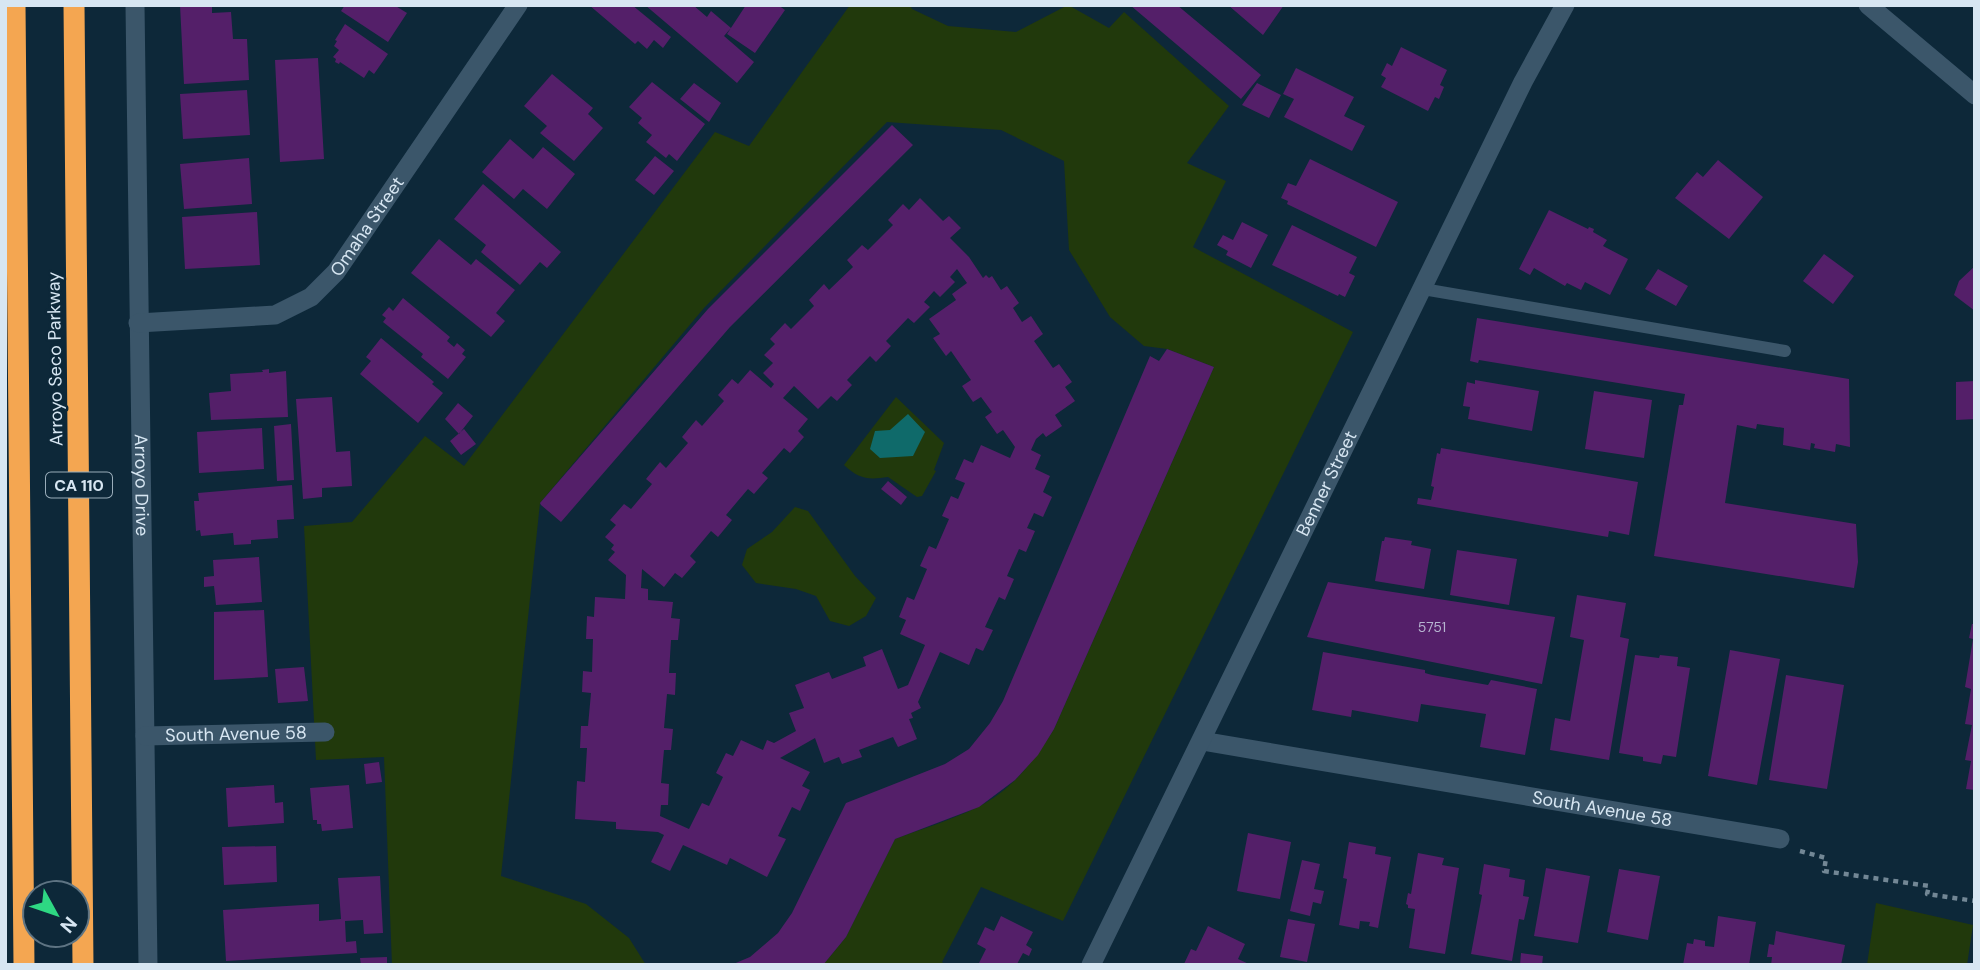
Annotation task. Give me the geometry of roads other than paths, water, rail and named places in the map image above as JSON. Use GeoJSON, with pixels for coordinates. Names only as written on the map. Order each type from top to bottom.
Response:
{"type":"FeatureCollection","features":[{"type":"Feature","properties":{"kind":"highway","name":"Arroyo Seco Parkway"},"geometry":{"type":"LineString","coordinates":[[15,5],[24,965]]}},
{"type":"Feature","properties":{"kind":"highway","name":"Arroyo Seco Parkway"},"geometry":{"type":"LineString","coordinates":[[74,5],[83,965]]}},
{"type":"Feature","properties":{"kind":"street","name":"Arroyo Drive"},"geometry":{"type":"LineString","coordinates":[[135,5],[148,965]]}},
{"type":"Feature","properties":{"kind":"street","name":"Omaha Street"},"geometry":{"type":"LineString","coordinates":[[138,323],[275,315],[311,297],[336,272],[518,5]]}},
{"type":"Feature","properties":{"kind":"street","name":"Benner Street"},"geometry":{"type":"LineString","coordinates":[[1091,965],[1523,82],[1565,5]]}},
{"type":"Feature","properties":{"kind":"street"},"geometry":{"type":"LineString","coordinates":[[1868,5],[1975,94]]}},
{"type":"Feature","properties":{"kind":"street","name":"South Avenue 58"},"geometry":{"type":"LineString","coordinates":[[145,736],[326,732]]}},
{"type":"Feature","properties":{"kind":"street","name":"South Avenue 58"},"geometry":{"type":"LineString","coordinates":[[1202,741],[1780,839]]}},
{"type":"Feature","properties":{"kind":"lane"},"geometry":{"type":"LineString","coordinates":[[1423,289],[1786,351]]}}]}
